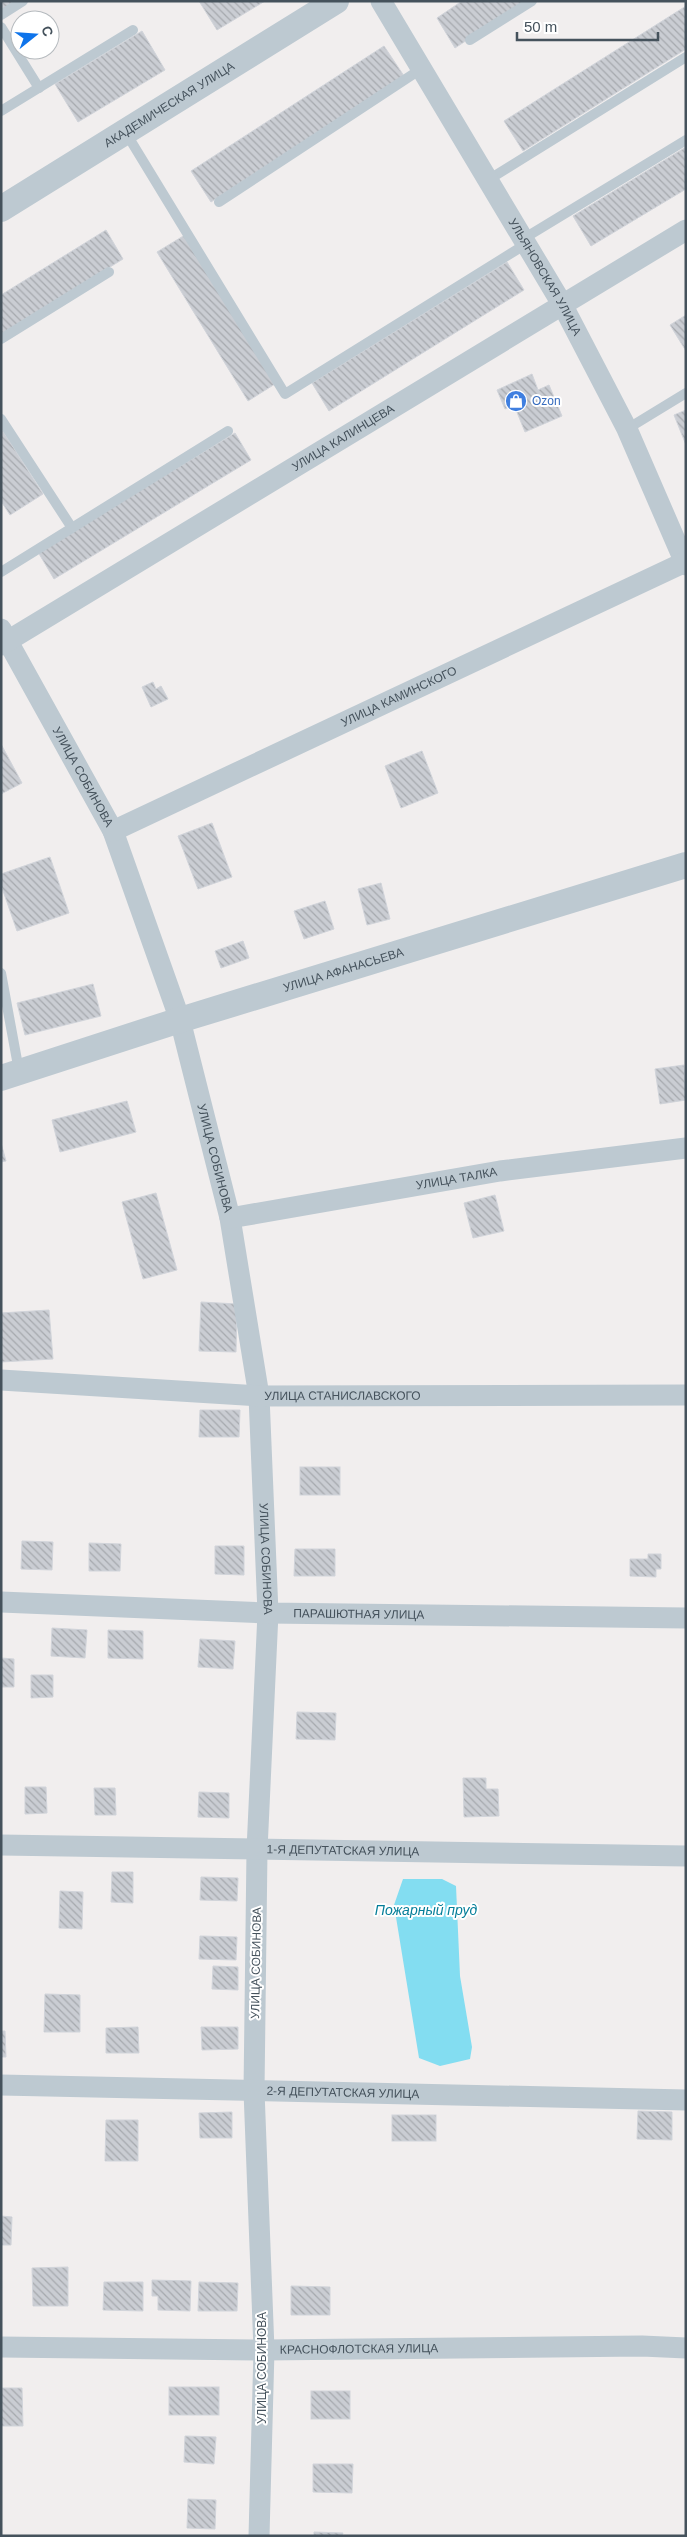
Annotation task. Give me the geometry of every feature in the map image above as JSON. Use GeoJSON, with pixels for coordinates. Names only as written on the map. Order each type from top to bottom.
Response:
{"type":"FeatureCollection","features":[{"type":"Feature","properties":{"kind":"street","name":"АКАДЕМИЧЕСКАЯ УЛИЦА"},"geometry":{"type":"LineString","coordinates":[[1,209],[336,1]]}},
{"type":"Feature","properties":{"kind":"street","name":"УЛЬЯНОВСКАЯ УЛИЦА"},"geometry":{"type":"LineString","coordinates":[[381,1],[562,304],[627,429],[685,563]]}},
{"type":"Feature","properties":{"kind":"street","name":"УЛИЦА КАЛИНЦЕВА"},"geometry":{"type":"LineString","coordinates":[[4,638],[686,230]]}},
{"type":"Feature","properties":{"kind":"street","name":"УЛИЦА КАМИНСКОГО"},"geometry":{"type":"LineString","coordinates":[[113,831],[685,563]]}},
{"type":"Feature","properties":{"kind":"street","name":"УЛИЦА СОБИНОВА"},"geometry":{"type":"LineString","coordinates":[[4,638],[113,831],[180,1020],[230,1218],[259,1396],[268,1613],[257,1850],[254,2091],[264,2350],[259,2536]]}},
{"type":"Feature","properties":{"kind":"street","name":"УЛИЦА АФАНАСЬЕВА"},"geometry":{"type":"LineString","coordinates":[[10,1075],[180,1020],[686,865]]}},
{"type":"Feature","properties":{"kind":"street","name":"УЛИЦА ТАЛКА"},"geometry":{"type":"LineString","coordinates":[[230,1218],[500,1171],[686,1148]]}},
{"type":"Feature","properties":{"kind":"street","name":"УЛИЦА СТАНИСЛАВСКОГО"},"geometry":{"type":"LineString","coordinates":[[1,1380],[259,1396],[686,1395]]}},
{"type":"Feature","properties":{"kind":"street","name":"ПАРАШЮТНАЯ УЛИЦА"},"geometry":{"type":"LineString","coordinates":[[1,1602],[268,1613],[686,1618]]}},
{"type":"Feature","properties":{"kind":"street","name":"1-Я ДЕПУТАТСКАЯ УЛИЦА"},"geometry":{"type":"LineString","coordinates":[[1,1845],[686,1856]]}},
{"type":"Feature","properties":{"kind":"street","name":"2-Я ДЕПУТАТСКАЯ УЛИЦА"},"geometry":{"type":"LineString","coordinates":[[1,2085],[686,2100]]}},
{"type":"Feature","properties":{"kind":"street","name":"КРАСНОФЛОТСКАЯ УЛИЦА"},"geometry":{"type":"LineString","coordinates":[[1,2347],[264,2350],[632,2346],[686,2348]]}},
{"type":"Feature","properties":{"kind":"lane"},"geometry":{"type":"LineString","coordinates":[[1,15],[23,1]]}},
{"type":"Feature","properties":{"kind":"lane"},"geometry":{"type":"LineString","coordinates":[[470,40],[532,1]]}},
{"type":"Feature","properties":{"kind":"lane"},"geometry":{"type":"LineString","coordinates":[[1,27],[39,88]]}},
{"type":"Feature","properties":{"kind":"lane"},"geometry":{"type":"LineString","coordinates":[[1,111],[133,30]]}},
{"type":"Feature","properties":{"kind":"lane"},"geometry":{"type":"LineString","coordinates":[[488,180],[686,57]]}},
{"type":"Feature","properties":{"kind":"lane"},"geometry":{"type":"LineString","coordinates":[[219,202],[421,68]]}},
{"type":"Feature","properties":{"kind":"lane"},"geometry":{"type":"LineString","coordinates":[[125,132],[285,394],[686,140]]}},
{"type":"Feature","properties":{"kind":"lane"},"geometry":{"type":"LineString","coordinates":[[1,338],[109,272]]}},
{"type":"Feature","properties":{"kind":"lane"},"geometry":{"type":"LineString","coordinates":[[627,429],[686,393]]}},
{"type":"Feature","properties":{"kind":"lane"},"geometry":{"type":"LineString","coordinates":[[1,419],[72,528]]}},
{"type":"Feature","properties":{"kind":"lane"},"geometry":{"type":"LineString","coordinates":[[1,572],[228,431]]}},
{"type":"Feature","properties":{"kind":"lane"},"geometry":{"type":"LineString","coordinates":[[1,973],[10,1075]]}},
{"type":"Feature","properties":{"kind":"water","name":"Пожарный пруд"},"geometry":{"type":"Polygon","coordinates":[[[403,1879],[442,1879],[456,1886],[460,1976],[472,2047],[470,2059],[440,2066],[419,2058],[394,1905],[403,1879]]]}},
{"type":"Feature","properties":{"kind":"building"},"geometry":{"type":"Polygon","coordinates":[[[1,1],[15,1],[1,10],[1,1]]]}},
{"type":"Feature","properties":{"kind":"building"},"geometry":{"type":"Polygon","coordinates":[[[199,1],[265,1],[217,30],[199,1]]]}},
{"type":"Feature","properties":{"kind":"building"},"geometry":{"type":"Polygon","coordinates":[[[462,1],[526,1],[455,48],[437,18],[462,1]]]}},
{"type":"Feature","properties":{"kind":"building"},"geometry":{"type":"Polygon","coordinates":[[[686,6],[686,49],[523,151],[504,121],[686,6]]]}},
{"type":"Feature","properties":{"kind":"building"},"geometry":{"type":"Polygon","coordinates":[[[142,31],[165,70],[78,122],[55,84],[142,31]]]}},
{"type":"Feature","properties":{"kind":"building"},"geometry":{"type":"Polygon","coordinates":[[[384,46],[404,76],[211,202],[191,171],[384,46]]]}},
{"type":"Feature","properties":{"kind":"building"},"geometry":{"type":"Polygon","coordinates":[[[686,147],[686,189],[591,246],[573,216],[686,147]]]}},
{"type":"Feature","properties":{"kind":"building"},"geometry":{"type":"Polygon","coordinates":[[[106,230],[123,259],[1,334],[1,295],[106,230]]]}},
{"type":"Feature","properties":{"kind":"building"},"geometry":{"type":"Polygon","coordinates":[[[185,235],[275,384],[248,401],[157,252],[185,235]]]}},
{"type":"Feature","properties":{"kind":"building"},"geometry":{"type":"Polygon","coordinates":[[[507,262],[524,290],[329,411],[312,383],[507,262]]]}},
{"type":"Feature","properties":{"kind":"building"},"geometry":{"type":"Polygon","coordinates":[[[686,315],[686,351],[670,325],[686,315]]]}},
{"type":"Feature","properties":{"kind":"building"},"geometry":{"type":"Polygon","coordinates":[[[532,374],[538,390],[549,385],[562,416],[525,432],[514,405],[505,409],[497,390],[532,374]]]}},
{"type":"Feature","properties":{"kind":"building"},"geometry":{"type":"Polygon","coordinates":[[[686,410],[686,445],[674,415],[686,410]]]}},
{"type":"Feature","properties":{"kind":"building"},"geometry":{"type":"Polygon","coordinates":[[[1,428],[43,494],[10,515],[1,501],[1,428]]]}},
{"type":"Feature","properties":{"kind":"building"},"geometry":{"type":"Polygon","coordinates":[[[235,433],[251,460],[54,579],[38,552],[235,433]]]}},
{"type":"Feature","properties":{"kind":"building"},"geometry":{"type":"Polygon","coordinates":[[[153,682],[156,689],[161,686],[168,699],[151,707],[142,687],[153,682]]]}},
{"type":"Feature","properties":{"kind":"building"},"geometry":{"type":"Polygon","coordinates":[[[1,744],[22,783],[1,794],[1,744]]]}},
{"type":"Feature","properties":{"kind":"building"},"geometry":{"type":"Polygon","coordinates":[[[422,751],[438,793],[401,808],[385,766],[422,751]]]}},
{"type":"Feature","properties":{"kind":"building"},"geometry":{"type":"Polygon","coordinates":[[[212,823],[232,877],[198,889],[178,836],[212,823]]]}},
{"type":"Feature","properties":{"kind":"building"},"geometry":{"type":"Polygon","coordinates":[[[50,857],[69,913],[17,931],[1,885],[1,874],[50,857]]]}},
{"type":"Feature","properties":{"kind":"building"},"geometry":{"type":"Polygon","coordinates":[[[381,883],[390,919],[367,925],[358,889],[381,883]]]}},
{"type":"Feature","properties":{"kind":"building"},"geometry":{"type":"Polygon","coordinates":[[[325,901],[334,929],[304,939],[294,911],[325,901]]]}},
{"type":"Feature","properties":{"kind":"building"},"geometry":{"type":"Polygon","coordinates":[[[243,941],[249,958],[221,968],[215,951],[243,941]]]}},
{"type":"Feature","properties":{"kind":"building"},"geometry":{"type":"Polygon","coordinates":[[[93,984],[101,1016],[25,1035],[17,1003],[93,984]]]}},
{"type":"Feature","properties":{"kind":"building"},"geometry":{"type":"Polygon","coordinates":[[[684,1065],[686,1100],[660,1104],[655,1069],[684,1065]]]}},
{"type":"Feature","properties":{"kind":"building"},"geometry":{"type":"Polygon","coordinates":[[[127,1101],[136,1132],[60,1152],[52,1120],[127,1101]]]}},
{"type":"Feature","properties":{"kind":"building"},"geometry":{"type":"Polygon","coordinates":[[[1,1143],[6,1161],[1,1162],[1,1143]]]}},
{"type":"Feature","properties":{"kind":"building"},"geometry":{"type":"Polygon","coordinates":[[[156,1193],[177,1270],[143,1279],[122,1202],[156,1193]]]}},
{"type":"Feature","properties":{"kind":"building"},"geometry":{"type":"Polygon","coordinates":[[[495,1195],[504,1231],[473,1238],[464,1203],[495,1195]]]}},
{"type":"Feature","properties":{"kind":"building"},"geometry":{"type":"Polygon","coordinates":[[[201,1302],[237,1304],[236,1352],[199,1351],[201,1302]]]}},
{"type":"Feature","properties":{"kind":"building"},"geometry":{"type":"Polygon","coordinates":[[[49,1310],[53,1359],[1,1362],[1,1313],[49,1310]]]}},
{"type":"Feature","properties":{"kind":"building"},"geometry":{"type":"Polygon","coordinates":[[[200,1410],[240,1410],[239,1437],[199,1437],[200,1410]]]}},
{"type":"Feature","properties":{"kind":"building"},"geometry":{"type":"Polygon","coordinates":[[[300,1467],[340,1467],[340,1495],[300,1495],[300,1467]]]}},
{"type":"Feature","properties":{"kind":"building"},"geometry":{"type":"Polygon","coordinates":[[[22,1541],[53,1542],[52,1570],[21,1569],[22,1541]]]}},
{"type":"Feature","properties":{"kind":"building"},"geometry":{"type":"Polygon","coordinates":[[[89,1543],[121,1544],[120,1571],[89,1571],[89,1543]]]}},
{"type":"Feature","properties":{"kind":"building"},"geometry":{"type":"Polygon","coordinates":[[[215,1546],[244,1546],[244,1575],[215,1574],[215,1546]]]}},
{"type":"Feature","properties":{"kind":"building"},"geometry":{"type":"Polygon","coordinates":[[[295,1549],[335,1549],[335,1576],[294,1576],[295,1549]]]}},
{"type":"Feature","properties":{"kind":"building"},"geometry":{"type":"Polygon","coordinates":[[[648,1554],[661,1554],[661,1569],[656,1569],[656,1577],[630,1576],[630,1559],[648,1559],[648,1554]]]}},
{"type":"Feature","properties":{"kind":"building"},"geometry":{"type":"Polygon","coordinates":[[[52,1628],[87,1630],[85,1658],[51,1656],[52,1628]]]}},
{"type":"Feature","properties":{"kind":"building"},"geometry":{"type":"Polygon","coordinates":[[[108,1630],[143,1631],[143,1659],[108,1658],[108,1630]]]}},
{"type":"Feature","properties":{"kind":"building"},"geometry":{"type":"Polygon","coordinates":[[[200,1639],[235,1641],[233,1669],[198,1667],[200,1639]]]}},
{"type":"Feature","properties":{"kind":"building"},"geometry":{"type":"Polygon","coordinates":[[[1,1658],[14,1659],[14,1687],[1,1687],[1,1658]]]}},
{"type":"Feature","properties":{"kind":"building"},"geometry":{"type":"Polygon","coordinates":[[[31,1675],[53,1675],[53,1697],[31,1698],[31,1675]]]}},
{"type":"Feature","properties":{"kind":"building"},"geometry":{"type":"Polygon","coordinates":[[[297,1712],[336,1713],[335,1740],[296,1739],[297,1712]]]}},
{"type":"Feature","properties":{"kind":"building"},"geometry":{"type":"Polygon","coordinates":[[[463,1778],[486,1778],[486,1789],[498,1789],[499,1816],[464,1817],[463,1778]]]}},
{"type":"Feature","properties":{"kind":"building"},"geometry":{"type":"Polygon","coordinates":[[[25,1787],[46,1787],[47,1813],[25,1814],[25,1787]]]}},
{"type":"Feature","properties":{"kind":"building"},"geometry":{"type":"Polygon","coordinates":[[[94,1788],[115,1788],[116,1815],[95,1815],[94,1788]]]}},
{"type":"Feature","properties":{"kind":"building"},"geometry":{"type":"Polygon","coordinates":[[[199,1792],[229,1793],[229,1818],[198,1817],[199,1792]]]}},
{"type":"Feature","properties":{"kind":"building"},"geometry":{"type":"Polygon","coordinates":[[[112,1872],[133,1872],[133,1903],[111,1902],[112,1872]]]}},
{"type":"Feature","properties":{"kind":"building"},"geometry":{"type":"Polygon","coordinates":[[[201,1877],[238,1878],[237,1901],[200,1900],[201,1877]]]}},
{"type":"Feature","properties":{"kind":"building"},"geometry":{"type":"Polygon","coordinates":[[[60,1891],[83,1892],[82,1929],[59,1928],[60,1891]]]}},
{"type":"Feature","properties":{"kind":"building"},"geometry":{"type":"Polygon","coordinates":[[[200,1936],[237,1937],[236,1960],[199,1959],[200,1936]]]}},
{"type":"Feature","properties":{"kind":"building"},"geometry":{"type":"Polygon","coordinates":[[[213,1966],[238,1967],[238,1990],[212,1989],[213,1966]]]}},
{"type":"Feature","properties":{"kind":"building"},"geometry":{"type":"Polygon","coordinates":[[[45,1994],[80,1995],[80,2032],[44,2032],[45,1994]]]}},
{"type":"Feature","properties":{"kind":"building"},"geometry":{"type":"Polygon","coordinates":[[[138,2027],[139,2053],[106,2053],[106,2028],[138,2027]]]}},
{"type":"Feature","properties":{"kind":"building"},"geometry":{"type":"Polygon","coordinates":[[[201,2027],[238,2027],[238,2049],[202,2050],[201,2027]]]}},
{"type":"Feature","properties":{"kind":"building"},"geometry":{"type":"Polygon","coordinates":[[[1,2031],[5,2031],[6,2057],[1,2057],[1,2031]]]}},
{"type":"Feature","properties":{"kind":"building"},"geometry":{"type":"Polygon","coordinates":[[[638,2111],[672,2112],[672,2140],[637,2139],[638,2111]]]}},
{"type":"Feature","properties":{"kind":"building"},"geometry":{"type":"Polygon","coordinates":[[[232,2112],[232,2138],[200,2138],[199,2113],[232,2112]]]}},
{"type":"Feature","properties":{"kind":"building"},"geometry":{"type":"Polygon","coordinates":[[[392,2115],[436,2115],[436,2141],[392,2141],[392,2115]]]}},
{"type":"Feature","properties":{"kind":"building"},"geometry":{"type":"Polygon","coordinates":[[[106,2120],[138,2120],[138,2161],[105,2161],[106,2120]]]}},
{"type":"Feature","properties":{"kind":"building"},"geometry":{"type":"Polygon","coordinates":[[[1,2216],[12,2217],[11,2245],[1,2245],[1,2216]]]}},
{"type":"Feature","properties":{"kind":"building"},"geometry":{"type":"Polygon","coordinates":[[[68,2267],[68,2306],[33,2306],[32,2268],[68,2267]]]}},
{"type":"Feature","properties":{"kind":"building"},"geometry":{"type":"Polygon","coordinates":[[[152,2280],[191,2281],[190,2311],[158,2310],[158,2296],[152,2296],[152,2280]]]}},
{"type":"Feature","properties":{"kind":"building"},"geometry":{"type":"Polygon","coordinates":[[[104,2282],[143,2282],[143,2311],[103,2310],[104,2282]]]}},
{"type":"Feature","properties":{"kind":"building"},"geometry":{"type":"Polygon","coordinates":[[[199,2282],[238,2283],[237,2311],[198,2311],[199,2282]]]}},
{"type":"Feature","properties":{"kind":"building"},"geometry":{"type":"Polygon","coordinates":[[[291,2286],[330,2287],[330,2315],[291,2315],[291,2286]]]}},
{"type":"Feature","properties":{"kind":"building"},"geometry":{"type":"Polygon","coordinates":[[[169,2387],[219,2387],[219,2415],[169,2415],[169,2387]]]}},
{"type":"Feature","properties":{"kind":"building"},"geometry":{"type":"Polygon","coordinates":[[[1,2388],[22,2388],[23,2426],[1,2426],[1,2388]]]}},
{"type":"Feature","properties":{"kind":"building"},"geometry":{"type":"Polygon","coordinates":[[[311,2391],[350,2391],[350,2419],[311,2419],[311,2391]]]}},
{"type":"Feature","properties":{"kind":"building"},"geometry":{"type":"Polygon","coordinates":[[[185,2436],[216,2437],[214,2464],[184,2462],[185,2436]]]}},
{"type":"Feature","properties":{"kind":"building"},"geometry":{"type":"Polygon","coordinates":[[[313,2464],[353,2464],[352,2493],[313,2492],[313,2464]]]}},
{"type":"Feature","properties":{"kind":"building"},"geometry":{"type":"Polygon","coordinates":[[[188,2499],[216,2500],[215,2529],[187,2528],[188,2499]]]}},
{"type":"Feature","properties":{"kind":"building"},"geometry":{"type":"Polygon","coordinates":[[[314,2532],[343,2533],[342,2536],[314,2536],[314,2532]]]}},
{"type":"Feature","properties":{"kind":"place","name":"Ozon"},"geometry":{"type":"Point","coordinates":[516,401]}}]}
